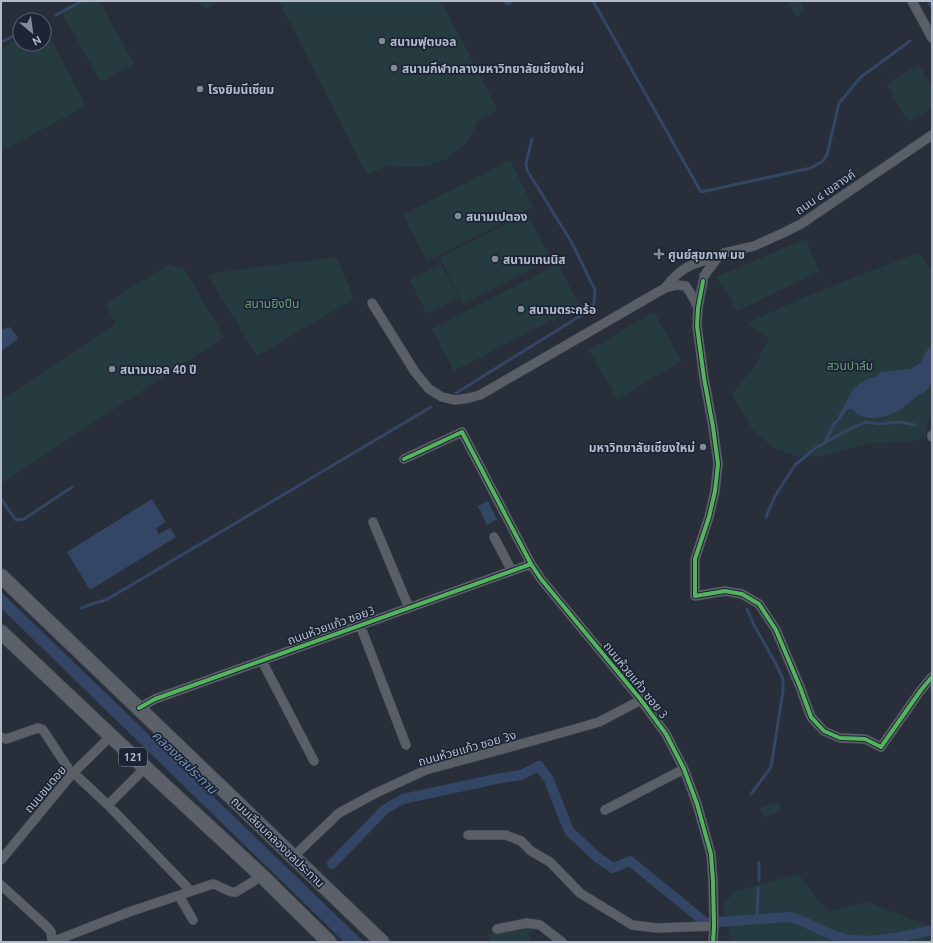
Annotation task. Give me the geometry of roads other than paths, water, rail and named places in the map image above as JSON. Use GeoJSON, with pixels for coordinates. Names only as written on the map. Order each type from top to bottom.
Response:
{"type":"FeatureCollection","features":[{"type":"Feature","properties":{"kind":"main road","name":"ถนนเลียบคลองชลประทาน"},"geometry":{"type":"LineString","coordinates":[[1,576],[382,942]]}},
{"type":"Feature","properties":{"kind":"main road","name":"121"},"geometry":{"type":"LineString","coordinates":[[1,632],[262,876],[329,942]]}},
{"type":"Feature","properties":{"kind":"street"},"geometry":{"type":"LineString","coordinates":[[912,1],[931,37]]}},
{"type":"Feature","properties":{"kind":"street","name":"ถนน ๔ เขลางค์"},"geometry":{"type":"LineString","coordinates":[[665,288],[674,277],[687,267],[702,260],[754,246],[801,224],[932,135]]}},
{"type":"Feature","properties":{"kind":"street"},"geometry":{"type":"LineString","coordinates":[[721,255],[703,278],[698,308],[697,326],[718,464],[715,491],[709,517],[695,559],[695,596],[725,591],[742,594],[759,604],[776,630],[811,717],[824,731],[840,738],[865,739],[881,747],[921,690],[932,677]]}},
{"type":"Feature","properties":{"kind":"street"},"geometry":{"type":"LineString","coordinates":[[372,303],[415,372],[429,389],[442,397],[455,400],[480,395],[665,288],[677,285],[686,286],[698,308]]}},
{"type":"Feature","properties":{"kind":"street","name":"ถนนห้วยแก้ว ซอย 3"},"geometry":{"type":"LineString","coordinates":[[404,459],[462,432],[531,564],[541,579],[641,700],[666,734],[684,770],[697,804],[710,854],[714,916],[713,942]]}},
{"type":"Feature","properties":{"kind":"street"},"geometry":{"type":"LineString","coordinates":[[373,522],[409,608]]}},
{"type":"Feature","properties":{"kind":"street"},"geometry":{"type":"LineString","coordinates":[[494,537],[512,570]]}},
{"type":"Feature","properties":{"kind":"street","name":"ถนนห้วยแก้ว ซอย3"},"geometry":{"type":"LineString","coordinates":[[139,708],[155,700],[531,564]]}},
{"type":"Feature","properties":{"kind":"street"},"geometry":{"type":"LineString","coordinates":[[360,625],[406,745]]}},
{"type":"Feature","properties":{"kind":"street"},"geometry":{"type":"LineString","coordinates":[[262,661],[314,761]]}},
{"type":"Feature","properties":{"kind":"street","name":"ถนนห้วยแก้ว ซอย 3ง"},"geometry":{"type":"LineString","coordinates":[[293,857],[339,813],[376,793],[426,770],[599,722],[641,700]]}},
{"type":"Feature","properties":{"kind":"street"},"geometry":{"type":"LineString","coordinates":[[1,737],[6,738],[38,728],[43,730],[75,776],[108,805],[187,887]]}},
{"type":"Feature","properties":{"kind":"street","name":"ถนนชมดอย"},"geometry":{"type":"LineString","coordinates":[[1,860],[111,736]]}},
{"type":"Feature","properties":{"kind":"street"},"geometry":{"type":"LineString","coordinates":[[108,805],[145,768]]}},
{"type":"Feature","properties":{"kind":"street"},"geometry":{"type":"LineString","coordinates":[[605,810],[684,770]]}},
{"type":"Feature","properties":{"kind":"street"},"geometry":{"type":"LineString","coordinates":[[468,835],[506,835],[521,841],[531,851],[550,862],[580,893],[632,925],[657,928],[714,926]]}},
{"type":"Feature","properties":{"kind":"street"},"geometry":{"type":"LineString","coordinates":[[1,885],[46,926],[51,932],[52,942],[129,912],[213,884],[231,892],[236,892],[262,876]]}},
{"type":"Feature","properties":{"kind":"street"},"geometry":{"type":"LineString","coordinates":[[179,896],[192,920]]}},
{"type":"Feature","properties":{"kind":"street"},"geometry":{"type":"LineString","coordinates":[[497,929],[527,923],[540,925],[562,942]]}},
{"type":"Feature","properties":{"kind":"water"},"geometry":{"type":"Polygon","coordinates":[[[8,327],[11,328],[18,338],[1,351],[1,330],[8,327]]]}},
{"type":"Feature","properties":{"kind":"water"},"geometry":{"type":"Polygon","coordinates":[[[932,346],[932,383],[929,388],[897,412],[887,416],[868,418],[860,415],[852,409],[848,409],[837,423],[835,422],[852,391],[859,384],[867,379],[875,377],[881,372],[911,369],[920,363],[928,349],[932,346]]]}},
{"type":"Feature","properties":{"kind":"water"},"geometry":{"type":"Polygon","coordinates":[[[152,499],[166,522],[156,528],[159,534],[170,528],[176,537],[90,590],[67,552],[152,499]]]}},
{"type":"Feature","properties":{"kind":"water"},"geometry":{"type":"Polygon","coordinates":[[[488,501],[497,519],[487,525],[478,506],[488,501]]]}},
{"type":"Feature","properties":{"kind":"water"},"geometry":{"type":"Polygon","coordinates":[[[1,592],[364,942],[344,942],[1,608],[1,592]]]}},
{"type":"Feature","properties":{"kind":"waterway"},"geometry":{"type":"LineString","coordinates":[[56,15],[82,1]]}},
{"type":"Feature","properties":{"kind":"waterway"},"geometry":{"type":"LineString","coordinates":[[505,1],[507,4],[512,1]]}},
{"type":"Feature","properties":{"kind":"waterway"},"geometry":{"type":"LineString","coordinates":[[593,1],[701,192],[811,168],[823,161],[827,155],[839,103],[861,77],[910,41]]}},
{"type":"Feature","properties":{"kind":"waterway"},"geometry":{"type":"LineString","coordinates":[[928,1],[932,7]]}},
{"type":"Feature","properties":{"kind":"waterway"},"geometry":{"type":"LineString","coordinates":[[1,42],[12,37]]}},
{"type":"Feature","properties":{"kind":"waterway"},"geometry":{"type":"LineString","coordinates":[[456,393],[580,316],[594,304],[595,290],[572,243],[527,170],[526,163],[532,139]]}},
{"type":"Feature","properties":{"kind":"waterway"},"geometry":{"type":"LineString","coordinates":[[81,608],[106,600],[431,407]]}},
{"type":"Feature","properties":{"kind":"waterway"},"geometry":{"type":"LineString","coordinates":[[825,442],[835,422]]}},
{"type":"Feature","properties":{"kind":"waterway"},"geometry":{"type":"LineString","coordinates":[[766,517],[775,496],[795,465],[814,449],[865,422],[880,424],[899,422],[915,425]]}},
{"type":"Feature","properties":{"kind":"waterway"},"geometry":{"type":"LineString","coordinates":[[1,499],[15,519],[24,519],[72,487]]}},
{"type":"Feature","properties":{"kind":"waterway"},"geometry":{"type":"LineString","coordinates":[[747,609],[783,679],[783,691],[771,767],[751,794]]}},
{"type":"Feature","properties":{"kind":"waterway"},"geometry":{"type":"LineString","coordinates":[[332,864],[385,809],[403,799],[521,775],[539,766],[549,780],[569,831],[598,858],[613,868],[630,861],[706,923],[788,917],[840,937],[862,941],[912,935],[932,930]]}},
{"type":"Feature","properties":{"kind":"waterway"},"geometry":{"type":"LineString","coordinates":[[759,862],[759,880]]}},
{"type":"Feature","properties":{"kind":"waterway"},"geometry":{"type":"LineString","coordinates":[[757,919],[758,888]]}},
{"type":"Feature","properties":{"kind":"place","name":"สนามฟุตบอล"},"geometry":{"type":"Point","coordinates":[382,41]}},
{"type":"Feature","properties":{"kind":"place","name":"สนามกีฬากลางมหาวิทยาลัยเชียงใหม่"},"geometry":{"type":"Point","coordinates":[394,68]}},
{"type":"Feature","properties":{"kind":"place","name":"โรงยิมนีเซียม"},"geometry":{"type":"Point","coordinates":[200,89]}},
{"type":"Feature","properties":{"kind":"place","name":"สนามเปตอง"},"geometry":{"type":"Point","coordinates":[458,216]}},
{"type":"Feature","properties":{"kind":"place","name":"ศูนย์สุขภาพ มช"},"geometry":{"type":"Point","coordinates":[659,254]}},
{"type":"Feature","properties":{"kind":"place","name":"สนามเทนนิส"},"geometry":{"type":"Point","coordinates":[495,259]}},
{"type":"Feature","properties":{"kind":"place","name":"สนามตระกร้อ"},"geometry":{"type":"Point","coordinates":[521,309]}},
{"type":"Feature","properties":{"kind":"place","name":"สนามบอล 40 ปี"},"geometry":{"type":"Point","coordinates":[112,369]}},
{"type":"Feature","properties":{"kind":"place","name":"มหาวิทยาลัยเชียงใหม่"},"geometry":{"type":"Point","coordinates":[703,447]}},
{"type":"Feature","properties":{"kind":"park label","name":"สนามยิงปืน"},"geometry":{"type":"Point","coordinates":[272,303]}},
{"type":"Feature","properties":{"kind":"park label","name":"สวนปาล์ม"},"geometry":{"type":"Point","coordinates":[850,365]}},
{"type":"Feature","properties":{"kind":"water label","name":"คลองชลประทาน"},"geometry":{"type":"Point","coordinates":[185,762]}}]}
